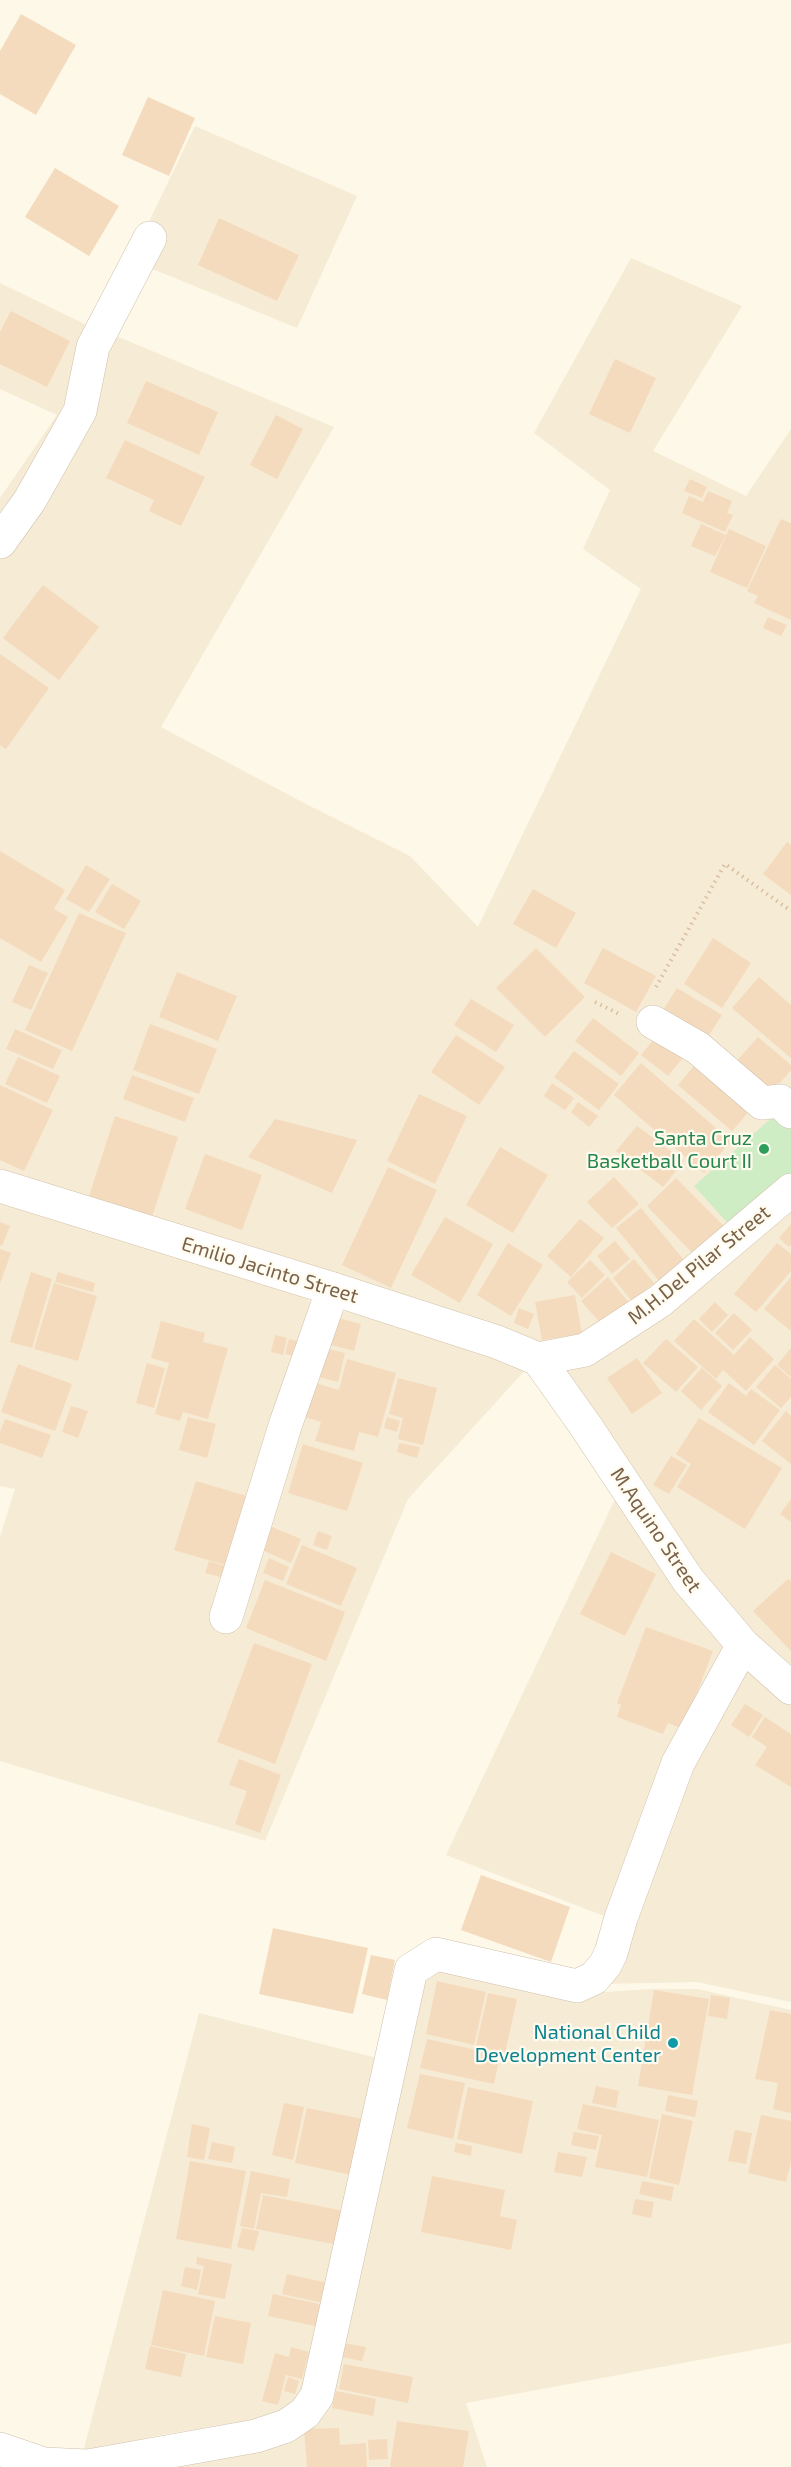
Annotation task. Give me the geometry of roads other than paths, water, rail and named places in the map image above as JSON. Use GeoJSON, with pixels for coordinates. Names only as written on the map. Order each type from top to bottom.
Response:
{"type":"FeatureCollection","features":[{"type":"Feature","properties":{"kind":"street"},"geometry":{"type":"LineString","coordinates":[[0,542],[30,500],[80,411],[93,346],[150,238]]}},
{"type":"Feature","properties":{"kind":"street"},"geometry":{"type":"LineString","coordinates":[[644,1010],[698,1048],[762,1103],[780,1101],[791,1112]]}},
{"type":"Feature","properties":{"kind":"street","name":"Emilio Jacinto Street"},"geometry":{"type":"LineString","coordinates":[[0,1186],[333,1289],[497,1342],[538,1359]]}},
{"type":"Feature","properties":{"kind":"street","name":"M.H.Del Pilar Street"},"geometry":{"type":"LineString","coordinates":[[538,1359],[585,1350],[660,1301],[791,1190]]}},
{"type":"Feature","properties":{"kind":"street"},"geometry":{"type":"LineString","coordinates":[[226,1617],[286,1423],[333,1289]]}},
{"type":"Feature","properties":{"kind":"street","name":"M.Aquino Street"},"geometry":{"type":"LineString","coordinates":[[538,1359],[585,1425],[688,1580],[743,1645],[791,1688]]}},
{"type":"Feature","properties":{"kind":"street"},"geometry":{"type":"LineString","coordinates":[[0,2449],[44,2464],[88,2467],[256,2436],[286,2426],[305,2413],[317,2396],[411,1970],[436,1954],[577,1986],[594,1978],[611,1953],[621,1918],[678,1763],[743,1645]]}},
{"type":"Feature","properties":{"kind":"place","name":"Santa Cruz Basketball Court II"},"geometry":{"type":"Point","coordinates":[764,1149]}},
{"type":"Feature","properties":{"kind":"place","name":"National Child Development Center"},"geometry":{"type":"Point","coordinates":[673,2043]}}]}
